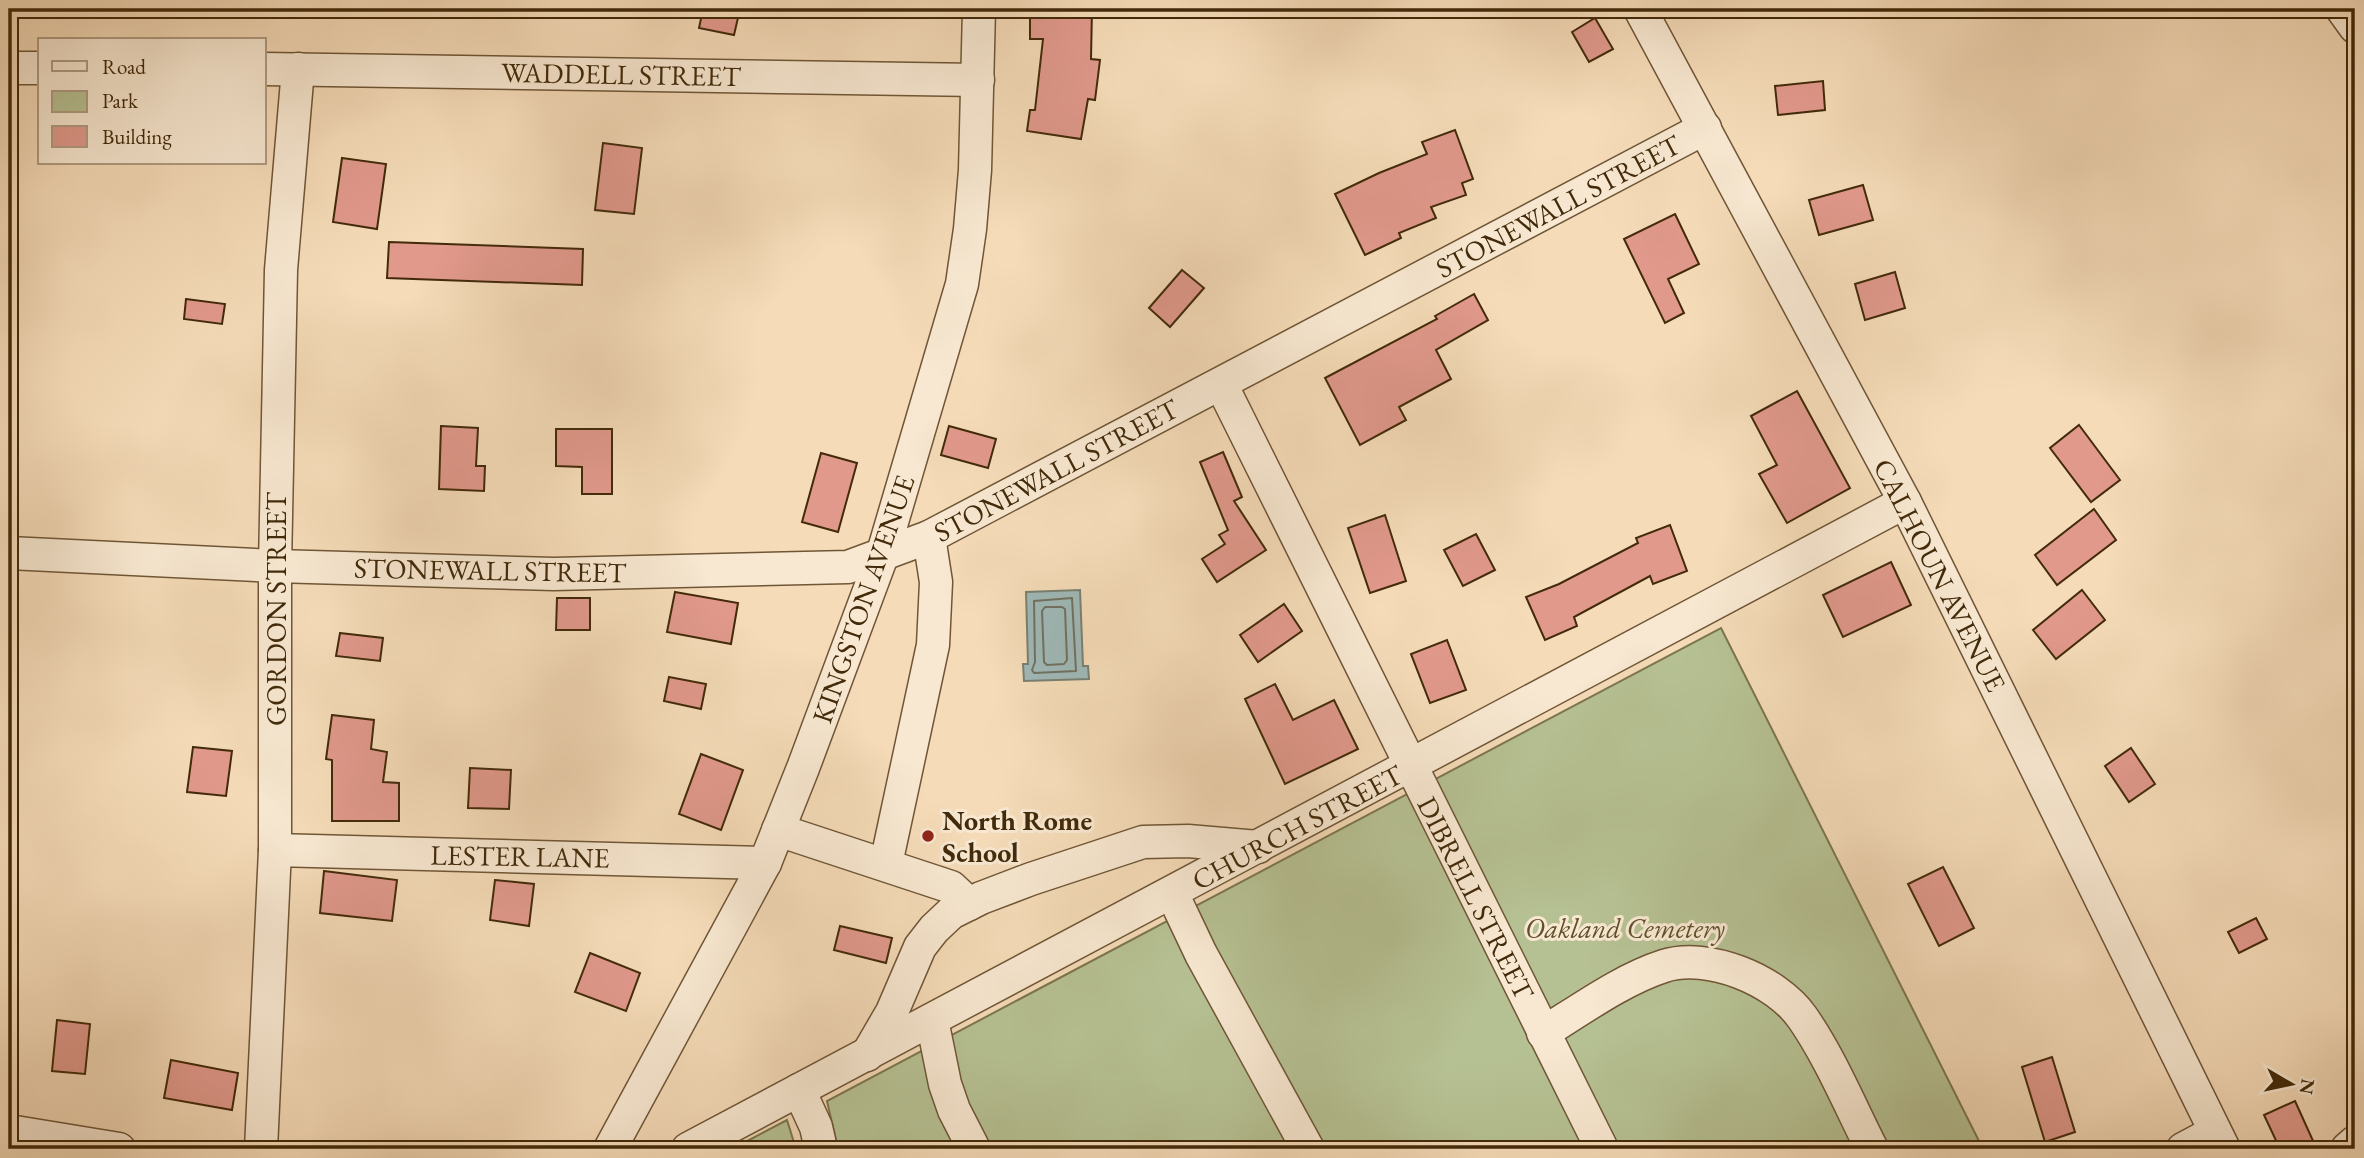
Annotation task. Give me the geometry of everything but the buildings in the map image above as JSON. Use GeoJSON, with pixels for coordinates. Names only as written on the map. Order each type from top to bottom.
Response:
{"type":"FeatureCollection","features":[{"type":"Feature","properties":{"kind":"street","name":"KINGSTON AVENUE"},"geometry":{"type":"LineString","coordinates":[[610,1149],[765,863],[882,556],[962,284],[970,229],[979,9]]}},
{"type":"Feature","properties":{"kind":"street","name":"CALHOUN AVENUE"},"geometry":{"type":"LineString","coordinates":[[1640,9],[1905,502],[2220,1140]]}},
{"type":"Feature","properties":{"kind":"street"},"geometry":{"type":"LineString","coordinates":[[2342,9],[2355,27]]}},
{"type":"Feature","properties":{"kind":"street"},"geometry":{"type":"LineString","coordinates":[[9,68],[38,68]]}},
{"type":"Feature","properties":{"kind":"street","name":"WADDELL STREET"},"geometry":{"type":"LineString","coordinates":[[266,69],[978,80]]}},
{"type":"Feature","properties":{"kind":"street","name":"GORDON STREET"},"geometry":{"type":"LineString","coordinates":[[261,1149],[275,850],[275,566],[281,270],[298,69]]}},
{"type":"Feature","properties":{"kind":"street","name":"STONEWALL STREET"},"geometry":{"type":"LineString","coordinates":[[9,553],[275,566],[554,574],[848,567],[929,537],[1705,128]]}},
{"type":"Feature","properties":{"kind":"street","name":"DIBRELL STREET"},"geometry":{"type":"LineString","coordinates":[[1221,384],[1602,1149]]}},
{"type":"Feature","properties":{"kind":"street","name":"CHURCH STREET"},"geometry":{"type":"LineString","coordinates":[[688,1149],[1905,502]]}},
{"type":"Feature","properties":{"kind":"street"},"geometry":{"type":"LineString","coordinates":[[886,864],[933,645],[936,582],[929,537]]}},
{"type":"Feature","properties":{"kind":"street"},"geometry":{"type":"LineString","coordinates":[[778,830],[951,887],[969,904]]}},
{"type":"Feature","properties":{"kind":"street"},"geometry":{"type":"LineString","coordinates":[[867,1055],[892,1012],[920,947],[951,913],[1031,879],[1143,842],[1188,841],[1258,848]]}},
{"type":"Feature","properties":{"kind":"street","name":"LESTER LANE"},"geometry":{"type":"LineString","coordinates":[[275,850],[765,863]]}},
{"type":"Feature","properties":{"kind":"street"},"geometry":{"type":"LineString","coordinates":[[1172,893],[1201,954],[1308,1149]]}},
{"type":"Feature","properties":{"kind":"street"},"geometry":{"type":"LineString","coordinates":[[1543,1033],[1638,976],[1666,965],[1696,961],[1730,967],[1777,995],[1800,1015],[1817,1042],[1872,1149]]}},
{"type":"Feature","properties":{"kind":"street"},"geometry":{"type":"LineString","coordinates":[[932,1020],[945,1084],[954,1110],[974,1149]]}},
{"type":"Feature","properties":{"kind":"street"},"geometry":{"type":"LineString","coordinates":[[799,1090],[816,1127],[821,1149]]}},
{"type":"Feature","properties":{"kind":"street"},"geometry":{"type":"LineString","coordinates":[[9,1131],[111,1149]]}},
{"type":"Feature","properties":{"kind":"street"},"geometry":{"type":"LineString","coordinates":[[2183,1149],[2220,1140]]}},
{"type":"Feature","properties":{"kind":"street"},"geometry":{"type":"LineString","coordinates":[[2347,1149],[2355,1142]]}},
{"type":"Feature","properties":{"kind":"green space","name":"Oakland Cemetery"},"geometry":{"type":"Polygon","coordinates":[[[1721,628],[1983,1149],[838,1149],[827,1101],[1721,628]]]}},
{"type":"Feature","properties":{"kind":"green space"},"geometry":{"type":"Polygon","coordinates":[[[787,1120],[796,1149],[732,1149],[787,1120]]]}},
{"type":"Feature","properties":{"kind":"water"},"geometry":{"type":"Polygon","coordinates":[[[1080,590],[1083,666],[1088,666],[1089,679],[1024,681],[1023,664],[1028,664],[1026,592],[1080,590]]]}},
{"type":"Feature","properties":{"kind":"place","name":"North Rome School"},"geometry":{"type":"Point","coordinates":[928,836]}}]}
